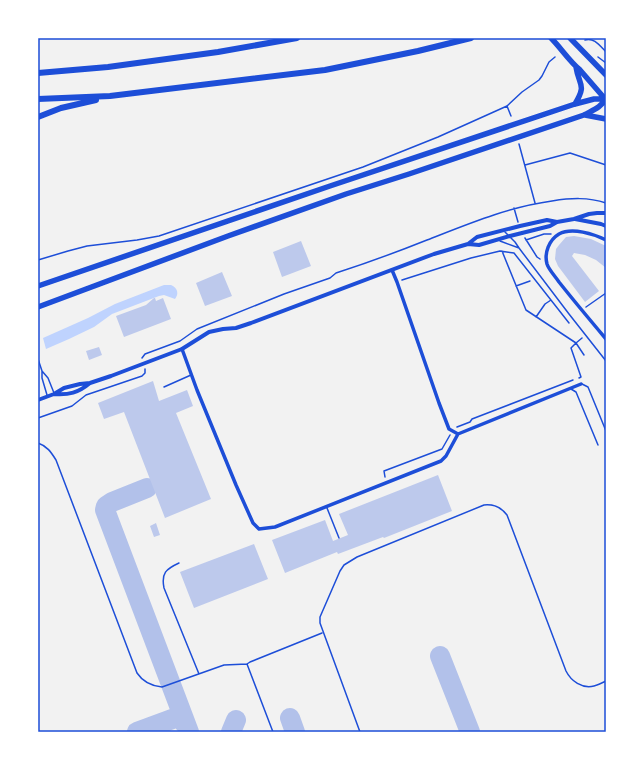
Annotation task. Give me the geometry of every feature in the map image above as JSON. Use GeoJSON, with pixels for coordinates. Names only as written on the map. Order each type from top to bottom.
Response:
{"type":"FeatureCollection","features":[{"type":"Feature","properties":{"kind":"highway"},"geometry":{"type":"LineString","coordinates":[[38,73],[108,67],[218,52],[297,38]]}},
{"type":"Feature","properties":{"kind":"highway"},"geometry":{"type":"LineString","coordinates":[[38,99],[110,96],[325,70],[471,38]]}},
{"type":"Feature","properties":{"kind":"highway"},"geometry":{"type":"LineString","coordinates":[[38,117],[61,108],[110,96]]}},
{"type":"Feature","properties":{"kind":"main road"},"geometry":{"type":"LineString","coordinates":[[551,38],[606,99]]}},
{"type":"Feature","properties":{"kind":"main road"},"geometry":{"type":"LineString","coordinates":[[570,38],[606,75]]}},
{"type":"Feature","properties":{"kind":"main road"},"geometry":{"type":"LineString","coordinates":[[575,104],[582,90],[582,85],[576,67]]}},
{"type":"Feature","properties":{"kind":"main road"},"geometry":{"type":"LineString","coordinates":[[38,286],[575,104],[594,99],[606,99]]}},
{"type":"Feature","properties":{"kind":"main road"},"geometry":{"type":"LineString","coordinates":[[38,307],[339,196],[584,115],[599,108],[606,99]]}},
{"type":"Feature","properties":{"kind":"main road"},"geometry":{"type":"LineString","coordinates":[[584,115],[606,119]]}},
{"type":"Feature","properties":{"kind":"street"},"geometry":{"type":"LineString","coordinates":[[468,244],[479,245],[550,226],[557,222],[574,219],[589,214],[606,213]]}},
{"type":"Feature","properties":{"kind":"street"},"geometry":{"type":"LineString","coordinates":[[574,219],[606,226]]}},
{"type":"Feature","properties":{"kind":"street"},"geometry":{"type":"LineString","coordinates":[[38,400],[54,394],[64,388],[90,383],[137,367],[182,349],[209,332],[236,328],[251,323],[434,254],[468,244],[477,237],[547,220],[557,222]]}},
{"type":"Feature","properties":{"kind":"street"},"geometry":{"type":"LineString","coordinates":[[606,240],[587,233],[572,231],[561,233],[551,242],[546,251],[547,265],[564,289],[606,339]]}},
{"type":"Feature","properties":{"kind":"street"},"geometry":{"type":"LineString","coordinates":[[392,270],[449,429],[458,434]]}},
{"type":"Feature","properties":{"kind":"street"},"geometry":{"type":"LineString","coordinates":[[182,349],[191,375],[236,485],[253,523],[259,529],[275,527],[441,461],[446,456],[458,434],[581,384]]}},
{"type":"Feature","properties":{"kind":"lane"},"geometry":{"type":"LineString","coordinates":[[504,230],[515,242],[606,361]]}},
{"type":"Feature","properties":{"kind":"lane"},"geometry":{"type":"LineString","coordinates":[[498,240],[519,248]]}},
{"type":"Feature","properties":{"kind":"lane"},"geometry":{"type":"LineString","coordinates":[[38,359],[47,397]]}},
{"type":"Feature","properties":{"kind":"lane"},"geometry":{"type":"LineString","coordinates":[[42,371],[48,378],[54,394]]}},
{"type":"Feature","properties":{"kind":"lane"},"geometry":{"type":"LineString","coordinates":[[164,387],[191,375]]}},
{"type":"Feature","properties":{"kind":"lane"},"geometry":{"type":"LineString","coordinates":[[581,384],[588,387],[606,431]]}},
{"type":"Feature","properties":{"kind":"lane"},"geometry":{"type":"LineString","coordinates":[[569,388],[576,392],[598,445]]}},
{"type":"Feature","properties":{"kind":"lane"},"geometry":{"type":"LineString","coordinates":[[38,443],[48,448],[56,460],[137,673],[144,682],[162,687],[224,665],[247,664],[323,633]]}},
{"type":"Feature","properties":{"kind":"lane"},"geometry":{"type":"LineString","coordinates":[[360,732],[320,624],[320,617],[340,571],[344,565],[357,557],[484,505],[498,507],[507,515],[569,678],[574,682],[587,687],[606,681]]}},
{"type":"Feature","properties":{"kind":"lane"},"geometry":{"type":"LineString","coordinates":[[326,506],[339,538]]}},
{"type":"Feature","properties":{"kind":"lane"},"geometry":{"type":"LineString","coordinates":[[179,563],[166,571],[162,580],[200,674]]}},
{"type":"Feature","properties":{"kind":"lane"},"geometry":{"type":"LineString","coordinates":[[247,664],[273,732]]}},
{"type":"Feature","properties":{"kind":"path"},"geometry":{"type":"LineString","coordinates":[[585,40],[594,40],[606,52]]}},
{"type":"Feature","properties":{"kind":"path"},"geometry":{"type":"LineString","coordinates":[[38,260],[87,246],[159,236],[363,166],[438,137],[507,106],[522,92],[539,80],[549,62],[555,57]]}},
{"type":"Feature","properties":{"kind":"path"},"geometry":{"type":"LineString","coordinates":[[507,106],[511,116]]}},
{"type":"Feature","properties":{"kind":"path"},"geometry":{"type":"LineString","coordinates":[[519,144],[535,203]]}},
{"type":"Feature","properties":{"kind":"path"},"geometry":{"type":"LineString","coordinates":[[525,165],[570,153],[606,165]]}},
{"type":"Feature","properties":{"kind":"path"},"geometry":{"type":"LineString","coordinates":[[180,341],[197,328],[481,219],[514,208],[535,203],[564,199],[586,199],[606,203]]}},
{"type":"Feature","properties":{"kind":"path"},"geometry":{"type":"LineString","coordinates":[[526,240],[544,234],[552,233],[557,236]]}},
{"type":"Feature","properties":{"kind":"path"},"geometry":{"type":"LineString","coordinates":[[387,483],[384,471],[442,449],[450,436],[449,429],[581,377],[571,348],[576,343],[526,310],[502,251]]}},
{"type":"Feature","properties":{"kind":"path"},"geometry":{"type":"LineString","coordinates":[[397,282],[471,258],[502,251],[514,253],[569,323]]}},
{"type":"Feature","properties":{"kind":"path"},"geometry":{"type":"LineString","coordinates":[[516,286],[530,281]]}},
{"type":"Feature","properties":{"kind":"path"},"geometry":{"type":"LineString","coordinates":[[582,310],[606,293]]}},
{"type":"Feature","properties":{"kind":"path"},"geometry":{"type":"LineString","coordinates":[[536,317],[545,304],[551,300]]}},
{"type":"Feature","properties":{"kind":"path"},"geometry":{"type":"LineString","coordinates":[[38,418],[56,412]]}},
{"type":"Feature","properties":{"kind":"water"},"geometry":{"type":"Polygon","coordinates":[[[164,285],[171,285],[176,289],[177,293],[175,299],[164,295],[159,296],[112,314],[94,327],[46,349],[43,338],[115,304],[164,285]]]}},
{"type":"Feature","properties":{"kind":"building"},"geometry":{"type":"Polygon","coordinates":[[[574,236],[591,239],[606,246],[606,268],[596,260],[585,255],[574,253],[572,256],[599,291],[585,302],[558,266],[555,259],[556,249],[559,245],[566,237],[574,236]]]}},
{"type":"Feature","properties":{"kind":"building"},"geometry":{"type":"Polygon","coordinates":[[[301,241],[311,266],[282,277],[273,252],[301,241]]]}},
{"type":"Feature","properties":{"kind":"building"},"geometry":{"type":"Polygon","coordinates":[[[222,272],[232,296],[205,306],[196,283],[222,272]]]}},
{"type":"Feature","properties":{"kind":"building"},"geometry":{"type":"Polygon","coordinates":[[[154,298],[156,301],[163,298],[171,319],[124,337],[116,316],[146,305],[154,298]]]}},
{"type":"Feature","properties":{"kind":"building"},"geometry":{"type":"Polygon","coordinates":[[[99,347],[102,355],[89,360],[86,351],[99,347]]]}},
{"type":"Feature","properties":{"kind":"building"},"geometry":{"type":"Polygon","coordinates":[[[153,381],[159,401],[187,390],[193,406],[176,413],[211,499],[165,518],[124,412],[104,419],[98,403],[153,381]]]}},
{"type":"Feature","properties":{"kind":"building"},"geometry":{"type":"Polygon","coordinates":[[[438,475],[452,511],[384,538],[383,537],[338,554],[337,552],[285,573],[272,540],[325,520],[333,541],[348,535],[339,514],[438,475]]]}},
{"type":"Feature","properties":{"kind":"building"},"geometry":{"type":"Polygon","coordinates":[[[156,523],[160,535],[154,537],[150,526],[156,523]]]}},
{"type":"Feature","properties":{"kind":"building"},"geometry":{"type":"Polygon","coordinates":[[[254,544],[268,579],[194,608],[180,572],[254,544]]]}},
{"type":"Feature","properties":{"kind":"taxiway"},"geometry":{"type":"LineString","coordinates":[[147,488],[112,502],[106,506],[105,510],[189,732]]}},
{"type":"Feature","properties":{"kind":"taxiway"},"geometry":{"type":"LineString","coordinates":[[440,656],[470,732]]}},
{"type":"Feature","properties":{"kind":"taxiway"},"geometry":{"type":"LineString","coordinates":[[137,732],[175,718],[181,719],[185,724]]}},
{"type":"Feature","properties":{"kind":"taxiway"},"geometry":{"type":"LineString","coordinates":[[290,718],[295,732]]}},
{"type":"Feature","properties":{"kind":"taxiway"},"geometry":{"type":"LineString","coordinates":[[231,732],[236,720]]}}]}
